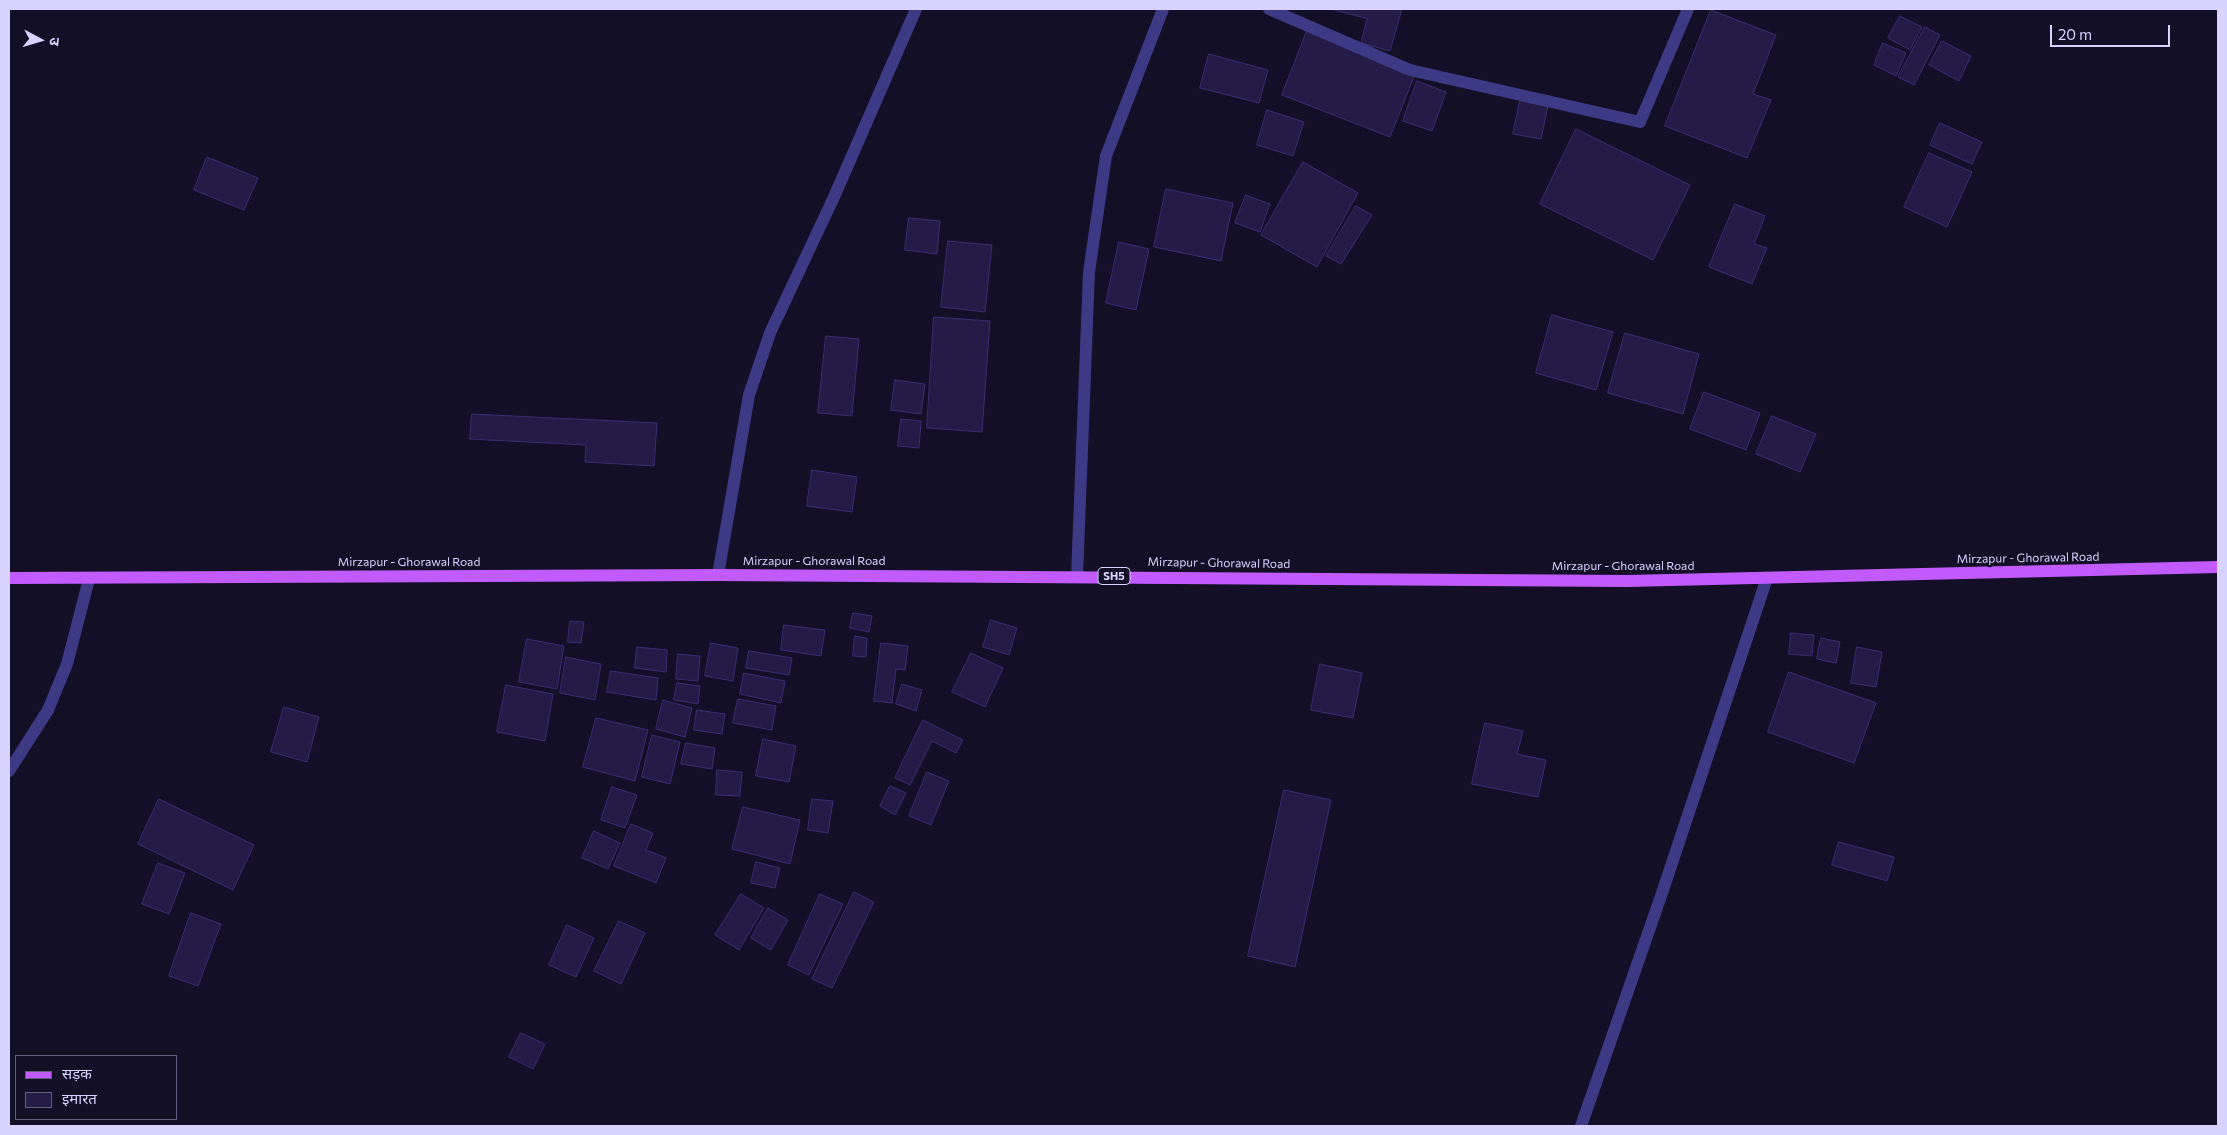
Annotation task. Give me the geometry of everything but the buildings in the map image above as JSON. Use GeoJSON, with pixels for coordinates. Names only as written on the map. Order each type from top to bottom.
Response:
{"type":"FeatureCollection","features":[{"type":"Feature","properties":{"kind":"main road","name":"Mirzapur - Ghorawal Road"},"geometry":{"type":"LineString","coordinates":[[9,578],[718,574],[1628,581],[2218,567]]}},
{"type":"Feature","properties":{"kind":"street"},"geometry":{"type":"LineString","coordinates":[[718,574],[750,395],[770,333],[834,197],[916,9]]}},
{"type":"Feature","properties":{"kind":"street"},"geometry":{"type":"LineString","coordinates":[[1077,576],[1089,272],[1104,166],[1139,65],[1162,9]]}},
{"type":"Feature","properties":{"kind":"street"},"geometry":{"type":"LineString","coordinates":[[1269,9],[1410,70],[1640,122],[1688,9]]}},
{"type":"Feature","properties":{"kind":"street"},"geometry":{"type":"LineString","coordinates":[[1581,1126],[1653,920],[1766,578]]}},
{"type":"Feature","properties":{"kind":"street"},"geometry":{"type":"LineString","coordinates":[[9,772],[48,710],[67,664],[89,579]]}}]}
